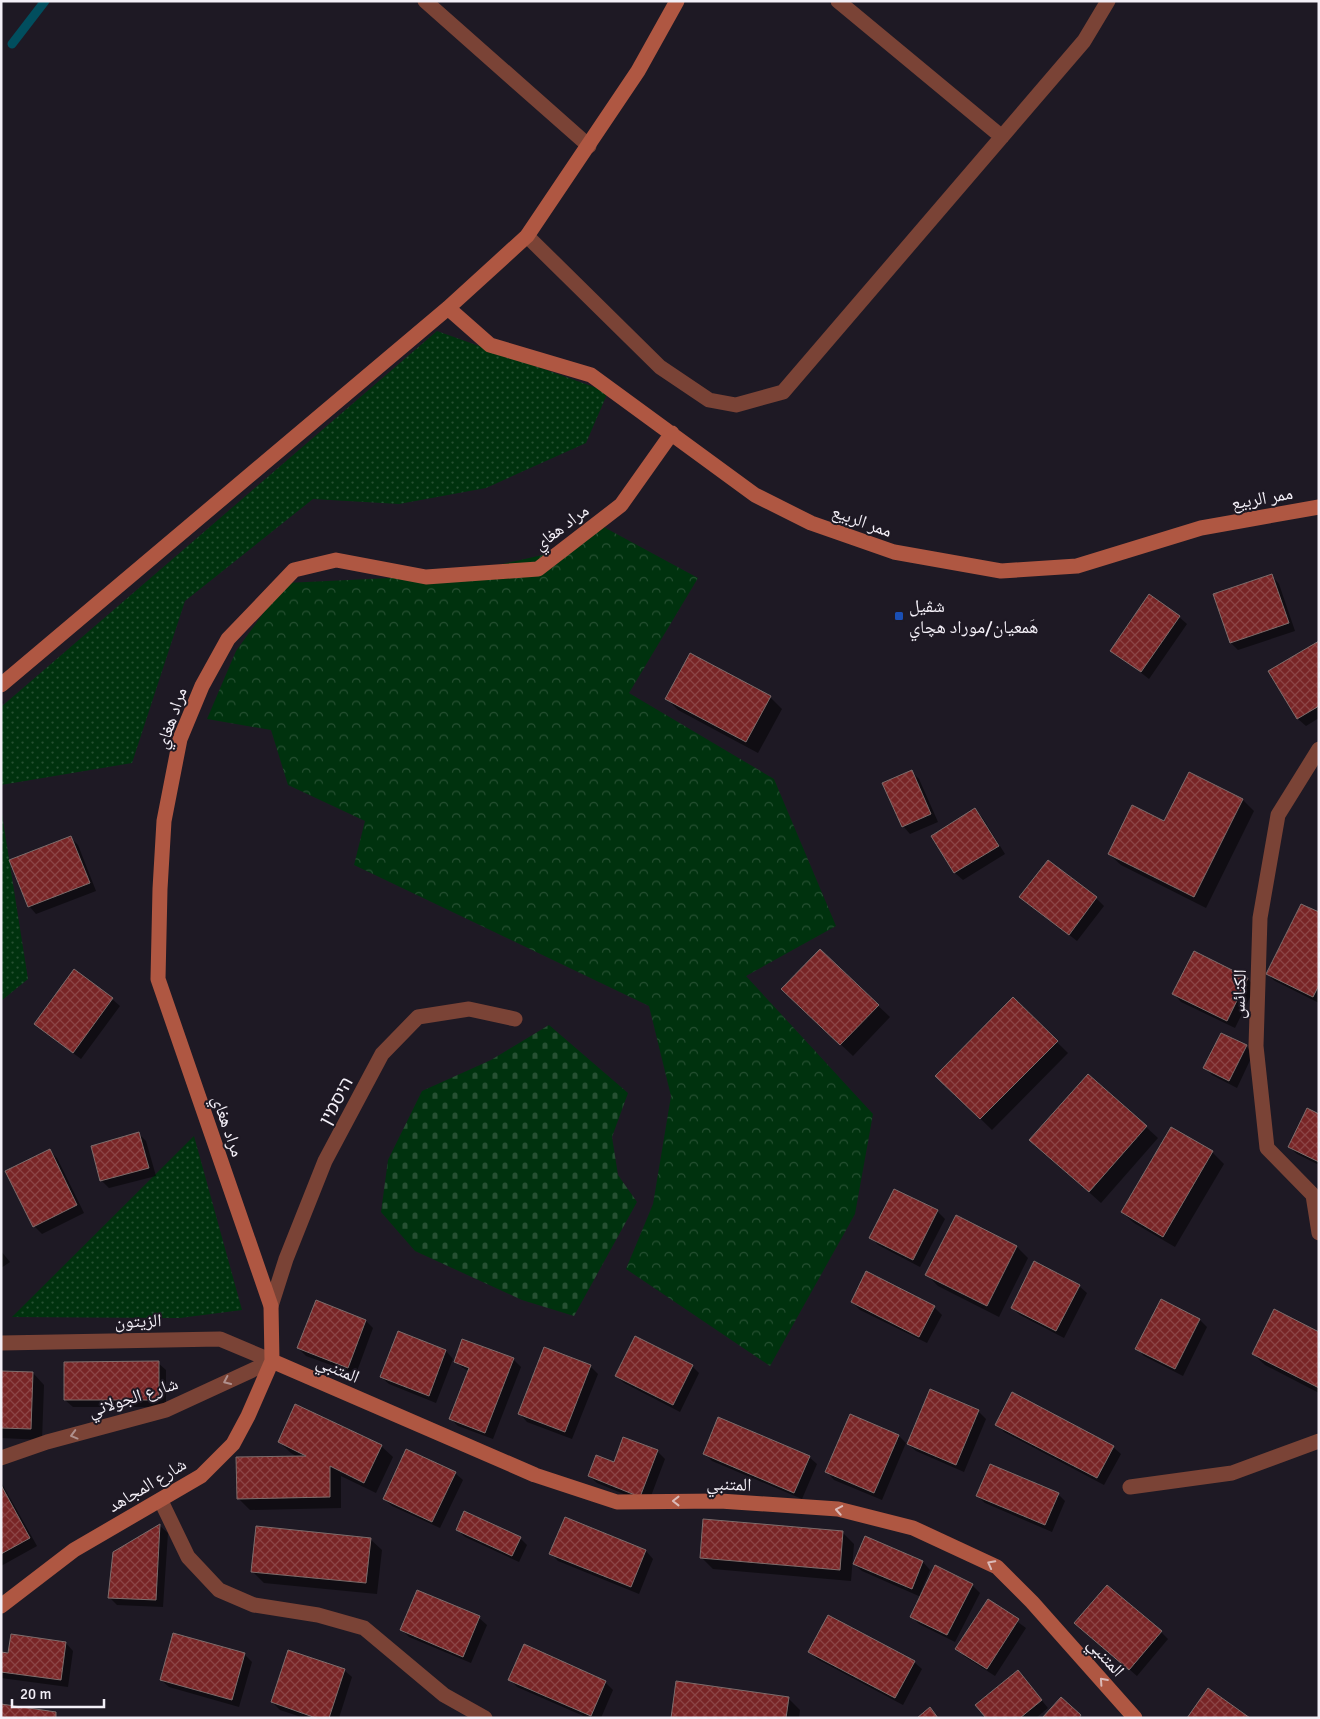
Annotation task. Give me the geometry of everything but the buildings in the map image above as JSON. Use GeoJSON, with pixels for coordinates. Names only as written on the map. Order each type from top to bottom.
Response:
{"type":"FeatureCollection","features":[{"type":"Feature","properties":{"kind":"street"},"geometry":{"type":"LineString","coordinates":[[425,1],[589,146]]}},
{"type":"Feature","properties":{"kind":"street"},"geometry":{"type":"LineString","coordinates":[[1,685],[448,308],[527,236],[638,71],[677,1]]}},
{"type":"Feature","properties":{"kind":"street"},"geometry":{"type":"LineString","coordinates":[[838,1],[1002,137]]}},
{"type":"Feature","properties":{"kind":"street"},"geometry":{"type":"LineString","coordinates":[[527,236],[660,367],[709,400],[736,405],[783,392],[1084,40],[1108,1]]}},
{"type":"Feature","properties":{"kind":"street","name":"ممر الربيع"},"geometry":{"type":"LineString","coordinates":[[448,308],[490,345],[591,375],[755,495],[811,523],[894,552],[1001,571],[1077,566],[1201,528],[1319,507]]}},
{"type":"Feature","properties":{"kind":"street","name":"مراد هغاي"},"geometry":{"type":"LineString","coordinates":[[272,1361],[271,1306],[158,979],[164,821],[180,739],[202,686],[228,639],[294,570],[336,560],[426,577],[538,569],[621,505],[672,433]]}},
{"type":"Feature","properties":{"kind":"street","name":"الكنائس"},"geometry":{"type":"LineString","coordinates":[[1318,1231],[1313,1195],[1267,1148],[1256,1046],[1260,918],[1278,815],[1319,749]]}},
{"type":"Feature","properties":{"kind":"street","name":"היסמין"},"geometry":{"type":"LineString","coordinates":[[271,1306],[286,1259],[325,1161],[382,1054],[418,1017],[469,1009],[515,1019]]}},
{"type":"Feature","properties":{"kind":"street","name":"الزيتون"},"geometry":{"type":"LineString","coordinates":[[1,1344],[175,1338],[220,1339],[272,1361]]}},
{"type":"Feature","properties":{"kind":"street","name":"شارع الجولاني"},"geometry":{"type":"LineString","coordinates":[[1,1458],[166,1410],[272,1361]]}},
{"type":"Feature","properties":{"kind":"street","name":"شارع المجاهد"},"geometry":{"type":"LineString","coordinates":[[1,1606],[74,1550],[201,1476],[234,1444],[272,1361]]}},
{"type":"Feature","properties":{"kind":"street","name":"المتنبي"},"geometry":{"type":"LineString","coordinates":[[272,1361],[535,1475],[617,1502],[720,1501],[838,1509],[913,1528],[997,1567],[1032,1602],[1135,1718]]}},
{"type":"Feature","properties":{"kind":"street"},"geometry":{"type":"LineString","coordinates":[[1130,1487],[1232,1473],[1319,1441]]}},
{"type":"Feature","properties":{"kind":"street"},"geometry":{"type":"LineString","coordinates":[[161,1501],[188,1557],[219,1590],[254,1605],[318,1614],[364,1628],[444,1694],[484,1718]]}},
{"type":"Feature","properties":{"kind":"green space"},"geometry":{"type":"Polygon","coordinates":[[[437,331],[608,392],[586,443],[486,488],[399,504],[313,499],[185,601],[132,763],[1,785],[1,707],[437,331]]]}},
{"type":"Feature","properties":{"kind":"green space"},"geometry":{"type":"Polygon","coordinates":[[[600,525],[698,578],[629,693],[774,779],[836,926],[746,976],[873,1114],[855,1214],[770,1366],[626,1269],[653,1204],[671,1096],[649,1006],[354,865],[365,821],[288,785],[271,730],[207,719],[236,651],[285,583],[454,575],[547,554],[600,525]]]}},
{"type":"Feature","properties":{"kind":"green space"},"geometry":{"type":"Polygon","coordinates":[[[1,808],[28,979],[1,1001],[1,808]]]}},
{"type":"Feature","properties":{"kind":"green space"},"geometry":{"type":"Polygon","coordinates":[[[549,1025],[628,1093],[612,1137],[618,1175],[637,1202],[574,1316],[522,1300],[415,1251],[381,1212],[388,1160],[422,1091],[491,1060],[549,1025]]]}},
{"type":"Feature","properties":{"kind":"green space"},"geometry":{"type":"Polygon","coordinates":[[[194,1136],[242,1310],[180,1318],[12,1317],[194,1136]]]}},
{"type":"Feature","properties":{"kind":"waterway"},"geometry":{"type":"LineString","coordinates":[[12,44],[45,1]]}},
{"type":"Feature","properties":{"kind":"place","name":"شڤيل هَمعيان/موراد هچاي"},"geometry":{"type":"Point","coordinates":[899,616]}}]}
